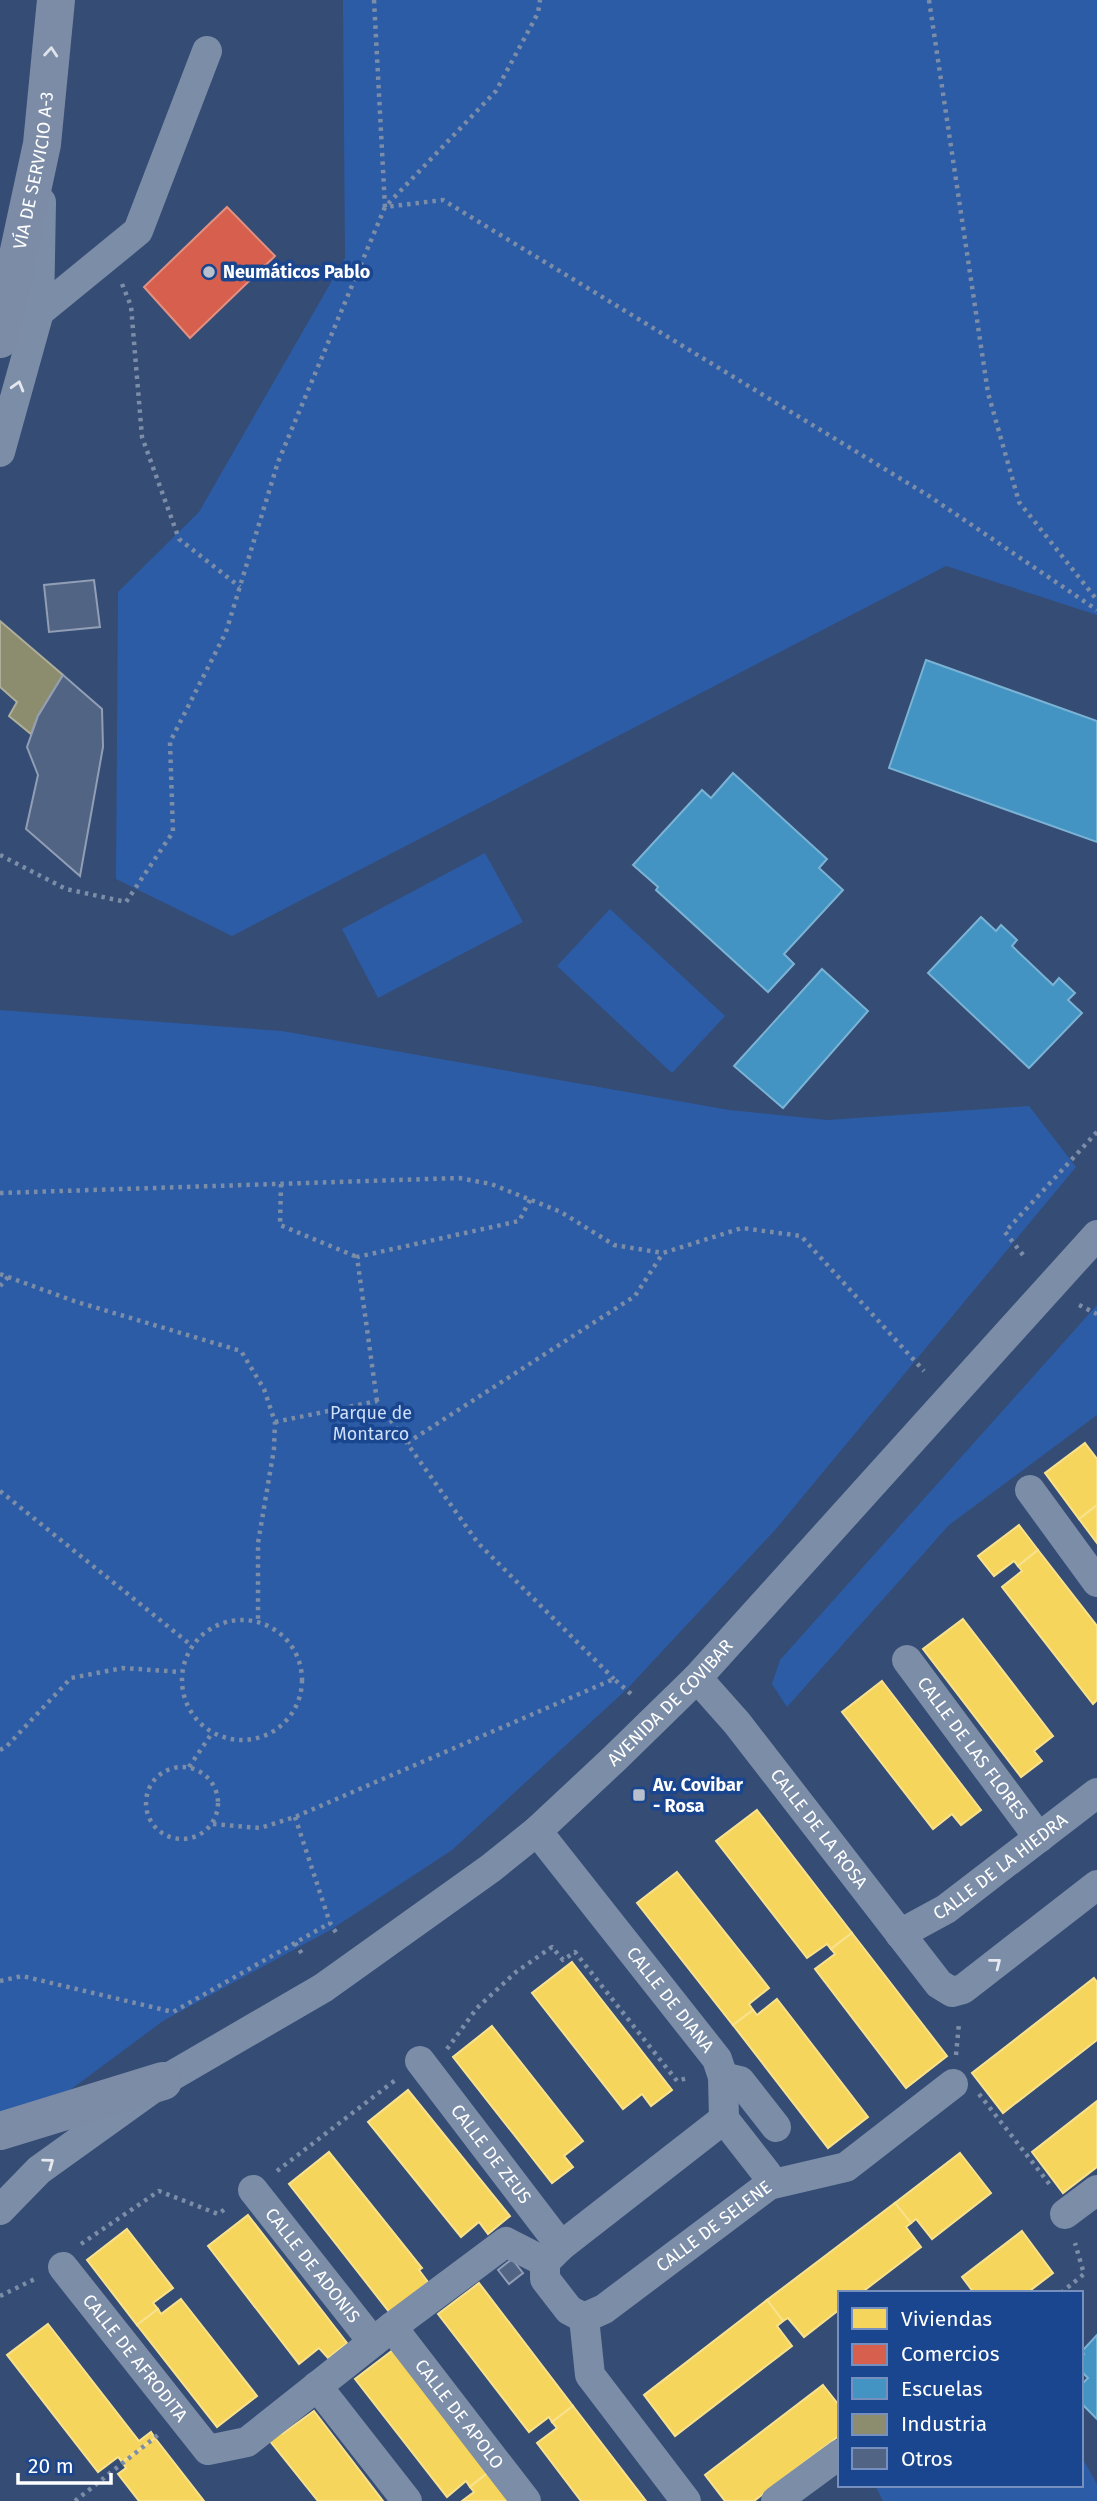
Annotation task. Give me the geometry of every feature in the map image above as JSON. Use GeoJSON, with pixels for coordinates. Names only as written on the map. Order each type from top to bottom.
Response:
{"type":"FeatureCollection","features":[{"type":"Feature","properties":{"kind":"main road","name":"VÍA DE SERVICIO A-3"},"geometry":{"type":"LineString","coordinates":[[0,339],[42,144],[56,0]]}},
{"type":"Feature","properties":{"kind":"main road","name":"AVENIDA DE COVIBAR"},"geometry":{"type":"LineString","coordinates":[[0,2131],[163,2081]]}},
{"type":"Feature","properties":{"kind":"main road"},"geometry":{"type":"LineString","coordinates":[[0,2153],[60,2113]]}},
{"type":"Feature","properties":{"kind":"street"},"geometry":{"type":"LineString","coordinates":[[39,312],[138,231],[207,51]]}},
{"type":"Feature","properties":{"kind":"street"},"geometry":{"type":"LineString","coordinates":[[0,452],[39,312],[42,144]]}},
{"type":"Feature","properties":{"kind":"street","name":"AVENIDA DE COVIBAR"},"geometry":{"type":"LineString","coordinates":[[0,2210],[38,2170],[163,2081],[323,1988],[491,1868],[537,1831],[697,1678],[1097,1234]]}},
{"type":"Feature","properties":{"kind":"street"},"geometry":{"type":"LineString","coordinates":[[1030,1490],[1097,1582]]}},
{"type":"Feature","properties":{"kind":"street","name":"CALLE DE LAS FLORES"},"geometry":{"type":"LineString","coordinates":[[907,1660],[1039,1838]]}},
{"type":"Feature","properties":{"kind":"street","name":"CALLE DE LA ROSA"},"geometry":{"type":"LineString","coordinates":[[697,1678],[737,1723],[939,1984],[952,1992],[963,1989],[1097,1885]]}},
{"type":"Feature","properties":{"kind":"street","name":"CALLE DE LA HIEDRA"},"geometry":{"type":"LineString","coordinates":[[900,1934],[946,1909],[1097,1793]]}},
{"type":"Feature","properties":{"kind":"street","name":"CALLE DE DIANA"},"geometry":{"type":"LineString","coordinates":[[537,1831],[717,2059],[723,2077],[724,2119]]}},
{"type":"Feature","properties":{"kind":"street","name":"CALLE DE ZEUS"},"geometry":{"type":"LineString","coordinates":[[420,2061],[553,2254]]}},
{"type":"Feature","properties":{"kind":"street"},"geometry":{"type":"LineString","coordinates":[[723,2077],[740,2081],[776,2127]]}},
{"type":"Feature","properties":{"kind":"street","name":"CALLE DE SELENE"},"geometry":{"type":"LineString","coordinates":[[584,2318],[604,2309],[769,2185],[846,2167],[953,2084]]}},
{"type":"Feature","properties":{"kind":"street"},"geometry":{"type":"LineString","coordinates":[[686,2501],[590,2375],[584,2318],[569,2310],[545,2279],[553,2254],[724,2119],[767,2174],[769,2185]]}},
{"type":"Feature","properties":{"kind":"street","name":"CALLE DE ADONIS"},"geometry":{"type":"LineString","coordinates":[[253,2190],[383,2334]]}},
{"type":"Feature","properties":{"kind":"street"},"geometry":{"type":"LineString","coordinates":[[1065,2214],[1097,2190]]}},
{"type":"Feature","properties":{"kind":"street"},"geometry":{"type":"LineString","coordinates":[[407,2501],[317,2386],[506,2242],[553,2254]]}},
{"type":"Feature","properties":{"kind":"street","name":"CALLE DE AFRODITA"},"geometry":{"type":"LineString","coordinates":[[63,2267],[208,2450],[247,2442],[317,2386]]}},
{"type":"Feature","properties":{"kind":"street","name":"CALLE DE APOLO"},"geometry":{"type":"LineString","coordinates":[[383,2334],[526,2501]]}},
{"type":"Feature","properties":{"kind":"street"},"geometry":{"type":"LineString","coordinates":[[776,2501],[838,2455]]}},
{"type":"Feature","properties":{"kind":"path"},"geometry":{"type":"LineString","coordinates":[[374,0],[385,207]]}},
{"type":"Feature","properties":{"kind":"path"},"geometry":{"type":"LineString","coordinates":[[0,855],[66,888],[126,902],[173,832],[170,742],[226,632],[278,462],[385,207],[496,91],[538,13],[540,0]]}},
{"type":"Feature","properties":{"kind":"path"},"geometry":{"type":"LineString","coordinates":[[929,0],[992,405],[1019,502],[1097,600]]}},
{"type":"Feature","properties":{"kind":"path"},"geometry":{"type":"LineString","coordinates":[[385,207],[443,200],[929,496],[1097,610]]}},
{"type":"Feature","properties":{"kind":"path"},"geometry":{"type":"LineString","coordinates":[[109,255],[131,306],[142,437],[179,539],[240,587]]}},
{"type":"Feature","properties":{"kind":"path"},"geometry":{"type":"LineString","coordinates":[[1023,1255],[1005,1232],[1097,1132]]}},
{"type":"Feature","properties":{"kind":"path"},"geometry":{"type":"LineString","coordinates":[[0,1193],[459,1178],[491,1184],[561,1212],[614,1245],[663,1253],[742,1228],[801,1236],[923,1371]]}},
{"type":"Feature","properties":{"kind":"path"},"geometry":{"type":"LineString","coordinates":[[281,1184],[281,1225],[357,1257],[519,1221],[530,1200]]}},
{"type":"Feature","properties":{"kind":"path"},"geometry":{"type":"LineString","coordinates":[[407,1443],[635,1296],[663,1253]]}},
{"type":"Feature","properties":{"kind":"path"},"geometry":{"type":"LineString","coordinates":[[357,1257],[377,1401],[478,1543],[631,1694]]}},
{"type":"Feature","properties":{"kind":"path"},"geometry":{"type":"LineString","coordinates":[[0,1274],[74,1301],[241,1351],[264,1389],[275,1422],[274,1449],[258,1544],[258,1621]]}},
{"type":"Feature","properties":{"kind":"path"},"geometry":{"type":"LineString","coordinates":[[0,1286],[8,1277]]}},
{"type":"Feature","properties":{"kind":"path"},"geometry":{"type":"LineString","coordinates":[[1079,1306],[1097,1314]]}},
{"type":"Feature","properties":{"kind":"path"},"geometry":{"type":"LineString","coordinates":[[275,1422],[377,1401]]}},
{"type":"Feature","properties":{"kind":"path"},"geometry":{"type":"LineString","coordinates":[[0,1491],[191,1645]]}},
{"type":"Feature","properties":{"kind":"path"},"geometry":{"type":"LineString","coordinates":[[236,1619],[258,1621],[272,1627],[290,1643],[300,1661],[303,1684],[297,1705],[279,1728],[261,1738],[239,1741],[212,1733],[198,1722],[186,1704],[181,1672],[191,1645],[201,1634],[219,1623],[236,1619]]}},
{"type":"Feature","properties":{"kind":"path"},"geometry":{"type":"LineString","coordinates":[[0,1750],[7,1746],[71,1678],[123,1668],[181,1672]]}},
{"type":"Feature","properties":{"kind":"path"},"geometry":{"type":"LineString","coordinates":[[213,1824],[260,1828],[295,1817],[614,1679]]}},
{"type":"Feature","properties":{"kind":"path"},"geometry":{"type":"LineString","coordinates":[[189,1767],[212,1733]]}},
{"type":"Feature","properties":{"kind":"path"},"geometry":{"type":"LineString","coordinates":[[178,1766],[189,1767],[209,1778],[216,1788],[218,1813],[213,1824],[204,1833],[193,1839],[180,1840],[168,1837],[150,1821],[146,1797],[157,1777],[178,1766]]}},
{"type":"Feature","properties":{"kind":"path"},"geometry":{"type":"LineString","coordinates":[[295,1817],[330,1923],[337,1934]]}},
{"type":"Feature","properties":{"kind":"path"},"geometry":{"type":"LineString","coordinates":[[0,1981],[22,1976],[173,2012],[330,1923]]}},
{"type":"Feature","properties":{"kind":"path"},"geometry":{"type":"LineString","coordinates":[[295,1943],[304,1957]]}},
{"type":"Feature","properties":{"kind":"path"},"geometry":{"type":"LineString","coordinates":[[477,2008],[516,1972],[552,1947],[563,1960],[575,1952],[677,2081],[687,2078]]}},
{"type":"Feature","properties":{"kind":"path"},"geometry":{"type":"LineString","coordinates":[[953,2084],[970,2082],[1055,2192],[1084,2273],[1063,2291]]}},
{"type":"Feature","properties":{"kind":"path"},"geometry":{"type":"LineString","coordinates":[[75,2501],[181,2417]]}},
{"type":"Feature","properties":{"kind":"green space"},"geometry":{"type":"Polygon","coordinates":[[[343,0],[1097,0],[1097,615],[946,566],[232,936],[116,879],[118,592],[199,512],[345,258],[343,0]]]}},
{"type":"Feature","properties":{"kind":"green space"},"geometry":{"type":"Polygon","coordinates":[[[485,853],[523,922],[378,998],[342,929],[485,853]]]}},
{"type":"Feature","properties":{"kind":"green space"},"geometry":{"type":"Polygon","coordinates":[[[610,909],[725,1016],[672,1073],[557,966],[610,909]]]}},
{"type":"Feature","properties":{"kind":"green space","name":"Parque de Montarco"},"geometry":{"type":"Polygon","coordinates":[[[0,1010],[282,1031],[729,1110],[827,1120],[1029,1106],[1076,1167],[775,1530],[627,1689],[452,1850],[332,1929],[163,2021],[62,2096],[0,2114],[0,1010]]]}},
{"type":"Feature","properties":{"kind":"green space"},"geometry":{"type":"Polygon","coordinates":[[[1097,1305],[1097,1415],[949,1525],[787,1707],[772,1684],[780,1660],[1097,1305]]]}},
{"type":"Feature","properties":{"kind":"green space"},"geometry":{"type":"Polygon","coordinates":[[[1083,2460],[1097,2484],[1097,2501],[883,2501],[876,2487],[1083,2487],[1083,2460]]]}},
{"type":"Feature","properties":{"kind":"building: Viviendas"},"geometry":{"type":"Polygon","coordinates":[[[1085,1443],[1097,1459],[1097,1505],[1079,1519],[1045,1473],[1085,1443]]]}},
{"type":"Feature","properties":{"kind":"building: Viviendas"},"geometry":{"type":"Polygon","coordinates":[[[1097,1505],[1097,1543],[1079,1519],[1097,1505]]]}},
{"type":"Feature","properties":{"kind":"building: Viviendas"},"geometry":{"type":"Polygon","coordinates":[[[1019,1525],[1038,1550],[1018,1566],[1014,1561],[994,1576],[978,1556],[1019,1525]]]}},
{"type":"Feature","properties":{"kind":"building: Viviendas"},"geometry":{"type":"Polygon","coordinates":[[[1038,1550],[1097,1626],[1097,1700],[1093,1704],[1002,1587],[1022,1571],[1018,1566],[1038,1550]]]}},
{"type":"Feature","properties":{"kind":"building: Viviendas"},"geometry":{"type":"Polygon","coordinates":[[[963,1619],[1053,1736],[1034,1751],[1042,1761],[1021,1777],[923,1649],[963,1619]]]}},
{"type":"Feature","properties":{"kind":"building: Viviendas"},"geometry":{"type":"Polygon","coordinates":[[[882,1681],[981,1810],[961,1825],[952,1814],[933,1829],[842,1712],[882,1681]]]}},
{"type":"Feature","properties":{"kind":"building: Viviendas"},"geometry":{"type":"Polygon","coordinates":[[[757,1810],[852,1933],[831,1949],[827,1944],[807,1958],[716,1841],[757,1810]]]}},
{"type":"Feature","properties":{"kind":"building: Viviendas"},"geometry":{"type":"Polygon","coordinates":[[[677,1872],[769,1988],[749,2004],[753,2010],[733,2025],[637,1903],[677,1872]]]}},
{"type":"Feature","properties":{"kind":"building: Viviendas"},"geometry":{"type":"Polygon","coordinates":[[[852,1933],[947,2056],[906,2088],[815,1969],[835,1954],[831,1949],[852,1933]]]}},
{"type":"Feature","properties":{"kind":"building: Viviendas"},"geometry":{"type":"Polygon","coordinates":[[[572,1962],[672,2090],[651,2106],[642,2094],[623,2109],[532,1993],[572,1962]]]}},
{"type":"Feature","properties":{"kind":"building: Viviendas"},"geometry":{"type":"Polygon","coordinates":[[[1094,1978],[1097,1982],[1097,2040],[1003,2113],[972,2073],[1094,1978]]]}},
{"type":"Feature","properties":{"kind":"building: Viviendas"},"geometry":{"type":"Polygon","coordinates":[[[777,1999],[868,2117],[828,2148],[733,2025],[753,2010],[757,2015],[777,1999]]]}},
{"type":"Feature","properties":{"kind":"building: Viviendas"},"geometry":{"type":"Polygon","coordinates":[[[492,2026],[583,2141],[564,2156],[573,2167],[552,2183],[453,2057],[492,2026]]]}},
{"type":"Feature","properties":{"kind":"building: Viviendas"},"geometry":{"type":"Polygon","coordinates":[[[408,2090],[510,2216],[488,2234],[479,2222],[461,2237],[368,2122],[408,2090]]]}},
{"type":"Feature","properties":{"kind":"building: Viviendas"},"geometry":{"type":"Polygon","coordinates":[[[1097,2101],[1097,2167],[1063,2193],[1032,2152],[1097,2101]]]}},
{"type":"Feature","properties":{"kind":"building: Viviendas"},"geometry":{"type":"Polygon","coordinates":[[[329,2152],[422,2268],[419,2270],[428,2282],[390,2313],[289,2184],[329,2152]]]}},
{"type":"Feature","properties":{"kind":"building: Viviendas"},"geometry":{"type":"Polygon","coordinates":[[[960,2153],[991,2193],[932,2239],[916,2219],[911,2223],[895,2203],[960,2153]]]}},
{"type":"Feature","properties":{"kind":"building: Viviendas"},"geometry":{"type":"Polygon","coordinates":[[[895,2203],[911,2223],[906,2227],[921,2247],[864,2291],[838,2291],[838,2311],[804,2337],[788,2318],[783,2321],[767,2300],[895,2203]]]}},
{"type":"Feature","properties":{"kind":"building: Viviendas"},"geometry":{"type":"Polygon","coordinates":[[[248,2215],[347,2343],[328,2358],[319,2348],[299,2364],[208,2246],[248,2215]]]}},
{"type":"Feature","properties":{"kind":"building: Viviendas"},"geometry":{"type":"Polygon","coordinates":[[[127,2229],[173,2288],[153,2303],[158,2309],[137,2325],[87,2260],[127,2229]]]}},
{"type":"Feature","properties":{"kind":"building: Viviendas"},"geometry":{"type":"Polygon","coordinates":[[[1022,2231],[1053,2273],[1030,2291],[972,2291],[962,2277],[1022,2231]]]}},
{"type":"Feature","properties":{"kind":"building: Viviendas"},"geometry":{"type":"Polygon","coordinates":[[[479,2283],[573,2406],[552,2422],[549,2417],[529,2432],[438,2314],[479,2283]]]}},
{"type":"Feature","properties":{"kind":"building: Viviendas"},"geometry":{"type":"Polygon","coordinates":[[[181,2299],[257,2396],[217,2427],[137,2325],[158,2309],[161,2314],[181,2299]]]}},
{"type":"Feature","properties":{"kind":"building: Viviendas"},"geometry":{"type":"Polygon","coordinates":[[[767,2300],[783,2321],[777,2326],[792,2346],[675,2436],[644,2395],[767,2300]]]}},
{"type":"Feature","properties":{"kind":"building: Viviendas"},"geometry":{"type":"Polygon","coordinates":[[[48,2324],[139,2441],[151,2432],[155,2438],[122,2462],[118,2457],[98,2472],[7,2355],[48,2324]]]}},
{"type":"Feature","properties":{"kind":"building: Viviendas"},"geometry":{"type":"Polygon","coordinates":[[[397,2347],[491,2470],[470,2487],[466,2481],[447,2497],[355,2379],[397,2347]]]}},
{"type":"Feature","properties":{"kind":"building: Viviendas"},"geometry":{"type":"Polygon","coordinates":[[[823,2385],[838,2404],[838,2437],[754,2501],[725,2501],[705,2475],[823,2385]]]}},
{"type":"Feature","properties":{"kind":"building: Viviendas"},"geometry":{"type":"Polygon","coordinates":[[[573,2406],[646,2501],[581,2501],[537,2443],[557,2428],[552,2422],[573,2406]]]}},
{"type":"Feature","properties":{"kind":"building: Viviendas"},"geometry":{"type":"Polygon","coordinates":[[[314,2411],[383,2501],[318,2501],[266,2436],[276,2427],[282,2434],[314,2411]]]}},
{"type":"Feature","properties":{"kind":"building: Viviendas"},"geometry":{"type":"Polygon","coordinates":[[[155,2438],[204,2501],[139,2501],[118,2474],[126,2468],[122,2462],[155,2438]]]}},
{"type":"Feature","properties":{"kind":"building: Viviendas"},"geometry":{"type":"Polygon","coordinates":[[[491,2470],[515,2501],[462,2501],[474,2492],[470,2487],[491,2470]]]}},
{"type":"Feature","properties":{"kind":"building: Comercios","name":"Neumáticos Pablo"},"geometry":{"type":"Polygon","coordinates":[[[227,207],[275,256],[190,338],[144,287],[227,207]]]}},
{"type":"Feature","properties":{"kind":"building: Escuelas"},"geometry":{"type":"Polygon","coordinates":[[[926,660],[1097,721],[1097,842],[889,768],[926,660]]]}},
{"type":"Feature","properties":{"kind":"building: Escuelas"},"geometry":{"type":"Polygon","coordinates":[[[733,773],[827,859],[819,868],[843,890],[784,954],[794,964],[768,992],[656,890],[658,887],[633,865],[702,790],[711,798],[733,773]]]}},
{"type":"Feature","properties":{"kind":"building: Escuelas"},"geometry":{"type":"Polygon","coordinates":[[[981,917],[996,931],[1001,925],[1017,940],[1012,946],[1053,985],[1059,978],[1075,993],[1068,1000],[1082,1013],[1029,1068],[928,973],[981,917]]]}},
{"type":"Feature","properties":{"kind":"building: Escuelas"},"geometry":{"type":"Polygon","coordinates":[[[822,969],[868,1011],[783,1108],[734,1066],[822,969]]]}},
{"type":"Feature","properties":{"kind":"building: Escuelas"},"geometry":{"type":"Polygon","coordinates":[[[1097,2335],[1097,2419],[1083,2405],[1083,2383],[1088,2378],[1083,2373],[1083,2350],[1097,2335]]]}},
{"type":"Feature","properties":{"kind":"building: Industria"},"geometry":{"type":"Polygon","coordinates":[[[0,621],[63,675],[38,716],[31,734],[9,716],[17,702],[0,687],[0,621]]]}},
{"type":"Feature","properties":{"kind":"building: Otros"},"geometry":{"type":"Polygon","coordinates":[[[94,580],[100,627],[49,632],[44,585],[94,580]]]}},
{"type":"Feature","properties":{"kind":"building: Otros"},"geometry":{"type":"Polygon","coordinates":[[[63,675],[102,709],[103,747],[80,876],[26,829],[38,775],[27,747],[38,716],[63,675]]]}},
{"type":"Feature","properties":{"kind":"building: Otros"},"geometry":{"type":"Polygon","coordinates":[[[512,2259],[523,2273],[509,2284],[498,2270],[512,2259]]]}},
{"type":"Feature","properties":{"kind":"place","name":"Neumáticos Pablo"},"geometry":{"type":"Point","coordinates":[209,272]}},
{"type":"Feature","properties":{"kind":"place","name":"Av. Covibar - Rosa"},"geometry":{"type":"Point","coordinates":[639,1795]}}]}
